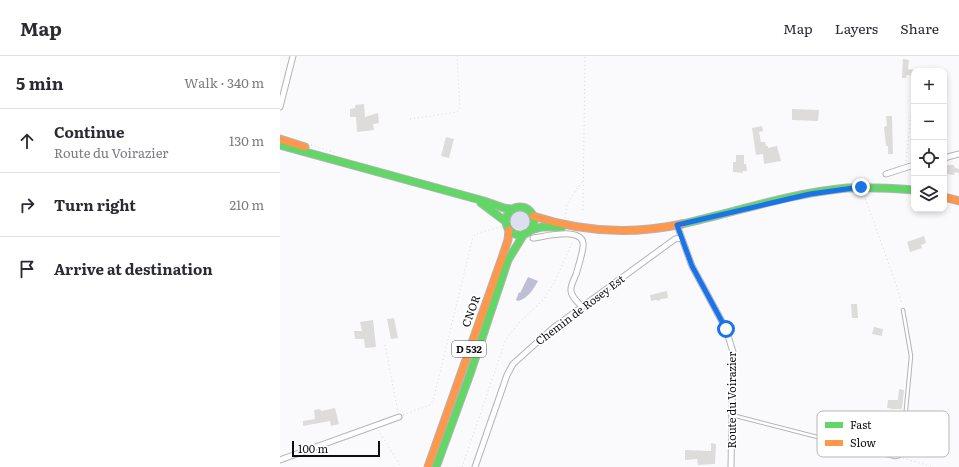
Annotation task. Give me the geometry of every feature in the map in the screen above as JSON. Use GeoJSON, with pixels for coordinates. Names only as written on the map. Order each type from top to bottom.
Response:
{"type":"FeatureCollection","features":[{"type":"Feature","properties":{"kind":"main road"},"geometry":{"type":"LineString","coordinates":[[280,139],[346,163]]}},
{"type":"Feature","properties":{"kind":"main road"},"geometry":{"type":"LineString","coordinates":[[280,145],[512,209]]}},
{"type":"Feature","properties":{"kind":"main road"},"geometry":{"type":"LineString","coordinates":[[533,216],[569,225],[627,231],[644,230],[677,225],[810,194],[861,187],[911,190]]}},
{"type":"Feature","properties":{"kind":"main road"},"geometry":{"type":"LineString","coordinates":[[469,197],[484,205],[518,235],[542,227],[569,225]]}},
{"type":"Feature","properties":{"kind":"main road"},"geometry":{"type":"LineString","coordinates":[[947,198],[959,202]]}},
{"type":"Feature","properties":{"kind":"main road"},"geometry":{"type":"LineString","coordinates":[[507,226],[508,212],[519,206],[531,211],[534,226],[531,230]]}},
{"type":"Feature","properties":{"kind":"main road","name":"CNOR"},"geometry":{"type":"LineString","coordinates":[[428,467],[508,240],[507,226]]}},
{"type":"Feature","properties":{"kind":"main road","name":"CNOR"},"geometry":{"type":"LineString","coordinates":[[436,467],[470,374],[508,260],[524,234]]}},
{"type":"Feature","properties":{"kind":"street"},"geometry":{"type":"LineString","coordinates":[[280,107],[293,56]]}},
{"type":"Feature","properties":{"kind":"street"},"geometry":{"type":"LineString","coordinates":[[947,157],[959,154]]}},
{"type":"Feature","properties":{"kind":"street"},"geometry":{"type":"LineString","coordinates":[[886,174],[911,166]]}},
{"type":"Feature","properties":{"kind":"street","name":"Route du Voirazier"},"geometry":{"type":"LineString","coordinates":[[677,225],[692,266],[726,329],[733,352],[731,467]]}},
{"type":"Feature","properties":{"kind":"street"},"geometry":{"type":"LineString","coordinates":[[533,238],[558,234],[571,234],[578,236],[582,240],[583,246],[577,272],[570,288],[572,295],[582,307]]}},
{"type":"Feature","properties":{"kind":"street","name":"Chemin de Rosey Est"},"geometry":{"type":"LineString","coordinates":[[474,467],[507,375],[513,364],[553,328],[675,240],[681,238]]}},
{"type":"Feature","properties":{"kind":"street"},"geometry":{"type":"LineString","coordinates":[[280,460],[376,426],[399,416]]}},
{"type":"Feature","properties":{"kind":"lane"},"geometry":{"type":"LineString","coordinates":[[903,310],[911,356],[906,411]]}},
{"type":"Feature","properties":{"kind":"lane"},"geometry":{"type":"LineString","coordinates":[[732,415],[817,437]]}},
{"type":"Feature","properties":{"kind":"path"},"geometry":{"type":"LineString","coordinates":[[410,119],[457,112],[460,108],[457,56]]}},
{"type":"Feature","properties":{"kind":"path"},"geometry":{"type":"LineString","coordinates":[[583,210],[586,56]]}},
{"type":"Feature","properties":{"kind":"path"},"geometry":{"type":"LineString","coordinates":[[905,168],[912,104]]}},
{"type":"Feature","properties":{"kind":"path"},"geometry":{"type":"LineString","coordinates":[[569,225],[564,214],[567,204],[584,180]]}},
{"type":"Feature","properties":{"kind":"path"},"geometry":{"type":"LineString","coordinates":[[861,187],[897,287],[903,310]]}},
{"type":"Feature","properties":{"kind":"path"},"geometry":{"type":"LineString","coordinates":[[385,345],[399,416],[430,405],[433,401],[473,237],[478,233],[507,226]]}},
{"type":"Feature","properties":{"kind":"path"},"geometry":{"type":"LineString","coordinates":[[462,467],[506,340],[519,323],[544,299],[554,283],[573,240]]}},
{"type":"Feature","properties":{"kind":"path"},"geometry":{"type":"LineString","coordinates":[[376,426],[400,465]]}},
{"type":"Feature","properties":{"kind":"path"},"geometry":{"type":"LineString","coordinates":[[902,457],[933,467]]}},
{"type":"Feature","properties":{"kind":"shaded area"},"geometry":{"type":"Polygon","coordinates":[[[520,210],[527,213],[530,220],[527,227],[520,230],[513,227],[510,220],[513,213],[520,210]]]}},
{"type":"Feature","properties":{"kind":"shaded area"},"geometry":{"type":"Polygon","coordinates":[[[528,277],[538,281],[527,296],[518,301],[516,300],[519,292],[520,293],[528,277]]]}},
{"type":"Feature","properties":{"kind":"building"},"geometry":{"type":"Polygon","coordinates":[[[903,59],[909,60],[908,69],[911,69],[911,76],[907,75],[906,78],[902,78],[903,59]]]}},
{"type":"Feature","properties":{"kind":"building"},"geometry":{"type":"Polygon","coordinates":[[[364,104],[365,117],[378,113],[379,123],[373,124],[374,130],[357,132],[356,117],[350,117],[350,109],[355,108],[355,105],[364,104]]]}},
{"type":"Feature","properties":{"kind":"building"},"geometry":{"type":"Polygon","coordinates":[[[792,109],[819,110],[818,121],[792,120],[792,109]]]}},
{"type":"Feature","properties":{"kind":"building"},"geometry":{"type":"Polygon","coordinates":[[[886,116],[892,116],[893,154],[888,154],[888,146],[886,146],[884,127],[887,126],[886,116]]]}},
{"type":"Feature","properties":{"kind":"building"},"geometry":{"type":"Polygon","coordinates":[[[762,126],[763,131],[759,132],[761,142],[765,142],[768,148],[777,146],[781,161],[764,164],[763,154],[756,155],[752,128],[762,126]]]}},
{"type":"Feature","properties":{"kind":"building"},"geometry":{"type":"Polygon","coordinates":[[[446,137],[454,139],[449,158],[441,156],[446,137]]]}},
{"type":"Feature","properties":{"kind":"building"},"geometry":{"type":"Polygon","coordinates":[[[736,155],[744,155],[744,164],[746,164],[747,171],[743,171],[743,173],[733,172],[733,162],[736,162],[736,155]]]}},
{"type":"Feature","properties":{"kind":"building"},"geometry":{"type":"Polygon","coordinates":[[[947,165],[954,165],[955,168],[959,169],[959,173],[955,172],[954,175],[947,174],[947,165]]]}},
{"type":"Feature","properties":{"kind":"building"},"geometry":{"type":"Polygon","coordinates":[[[924,236],[926,243],[921,245],[922,248],[910,252],[907,242],[924,236]]]}},
{"type":"Feature","properties":{"kind":"building"},"geometry":{"type":"Polygon","coordinates":[[[667,291],[668,298],[661,299],[659,301],[651,301],[650,295],[667,291]]]}},
{"type":"Feature","properties":{"kind":"building"},"geometry":{"type":"Polygon","coordinates":[[[851,304],[857,304],[858,318],[852,318],[851,304]]]}},
{"type":"Feature","properties":{"kind":"building"},"geometry":{"type":"Polygon","coordinates":[[[394,318],[398,338],[391,339],[387,319],[394,318]]]}},
{"type":"Feature","properties":{"kind":"building"},"geometry":{"type":"Polygon","coordinates":[[[373,320],[376,347],[365,348],[364,339],[355,339],[354,331],[362,331],[360,322],[373,320]]]}},
{"type":"Feature","properties":{"kind":"building"},"geometry":{"type":"Polygon","coordinates":[[[874,327],[883,329],[882,336],[872,334],[874,327]]]}},
{"type":"Feature","properties":{"kind":"building"},"geometry":{"type":"Polygon","coordinates":[[[899,389],[904,390],[902,409],[887,408],[888,400],[898,400],[899,389]]]}},
{"type":"Feature","properties":{"kind":"building"},"geometry":{"type":"Polygon","coordinates":[[[335,408],[339,424],[331,426],[330,421],[303,426],[303,421],[315,419],[314,410],[320,409],[321,411],[335,408]]]}},
{"type":"Feature","properties":{"kind":"building"},"geometry":{"type":"Polygon","coordinates":[[[711,443],[716,444],[715,464],[698,465],[697,459],[685,460],[685,450],[711,451],[711,443]]]}},
{"type":"Feature","properties":{"kind":"traffic: fast"},"geometry":{"type":"LineString","coordinates":[[280,145],[512,209]]}},
{"type":"Feature","properties":{"kind":"traffic: fast"},"geometry":{"type":"LineString","coordinates":[[682,224],[784,198],[826,190],[847,188],[911,190]]}},
{"type":"Feature","properties":{"kind":"traffic: fast"},"geometry":{"type":"LineString","coordinates":[[481,203],[505,221]]}},
{"type":"Feature","properties":{"kind":"traffic: fast"},"geometry":{"type":"LineString","coordinates":[[520,207],[530,211],[534,221],[530,231],[520,235],[510,231],[506,221],[510,211],[520,207]]}},
{"type":"Feature","properties":{"kind":"traffic: fast"},"geometry":{"type":"LineString","coordinates":[[531,230],[542,227],[562,227]]}},
{"type":"Feature","properties":{"kind":"traffic: fast"},"geometry":{"type":"LineString","coordinates":[[436,467],[470,374],[508,260],[524,234]]}},
{"type":"Feature","properties":{"kind":"traffic: slow"},"geometry":{"type":"LineString","coordinates":[[280,139],[305,147]]}},
{"type":"Feature","properties":{"kind":"traffic: slow"},"geometry":{"type":"LineString","coordinates":[[947,198],[959,201]]}},
{"type":"Feature","properties":{"kind":"traffic: slow"},"geometry":{"type":"LineString","coordinates":[[533,216],[570,226],[625,231],[644,230],[682,224]]}},
{"type":"Feature","properties":{"kind":"traffic: slow"},"geometry":{"type":"LineString","coordinates":[[428,467],[502,258],[508,240],[509,230]]}},
{"type":"Feature","properties":{"kind":"route"},"geometry":{"type":"LineString","coordinates":[[726,329],[692,266],[677,225],[810,194],[861,187]]}}]}
